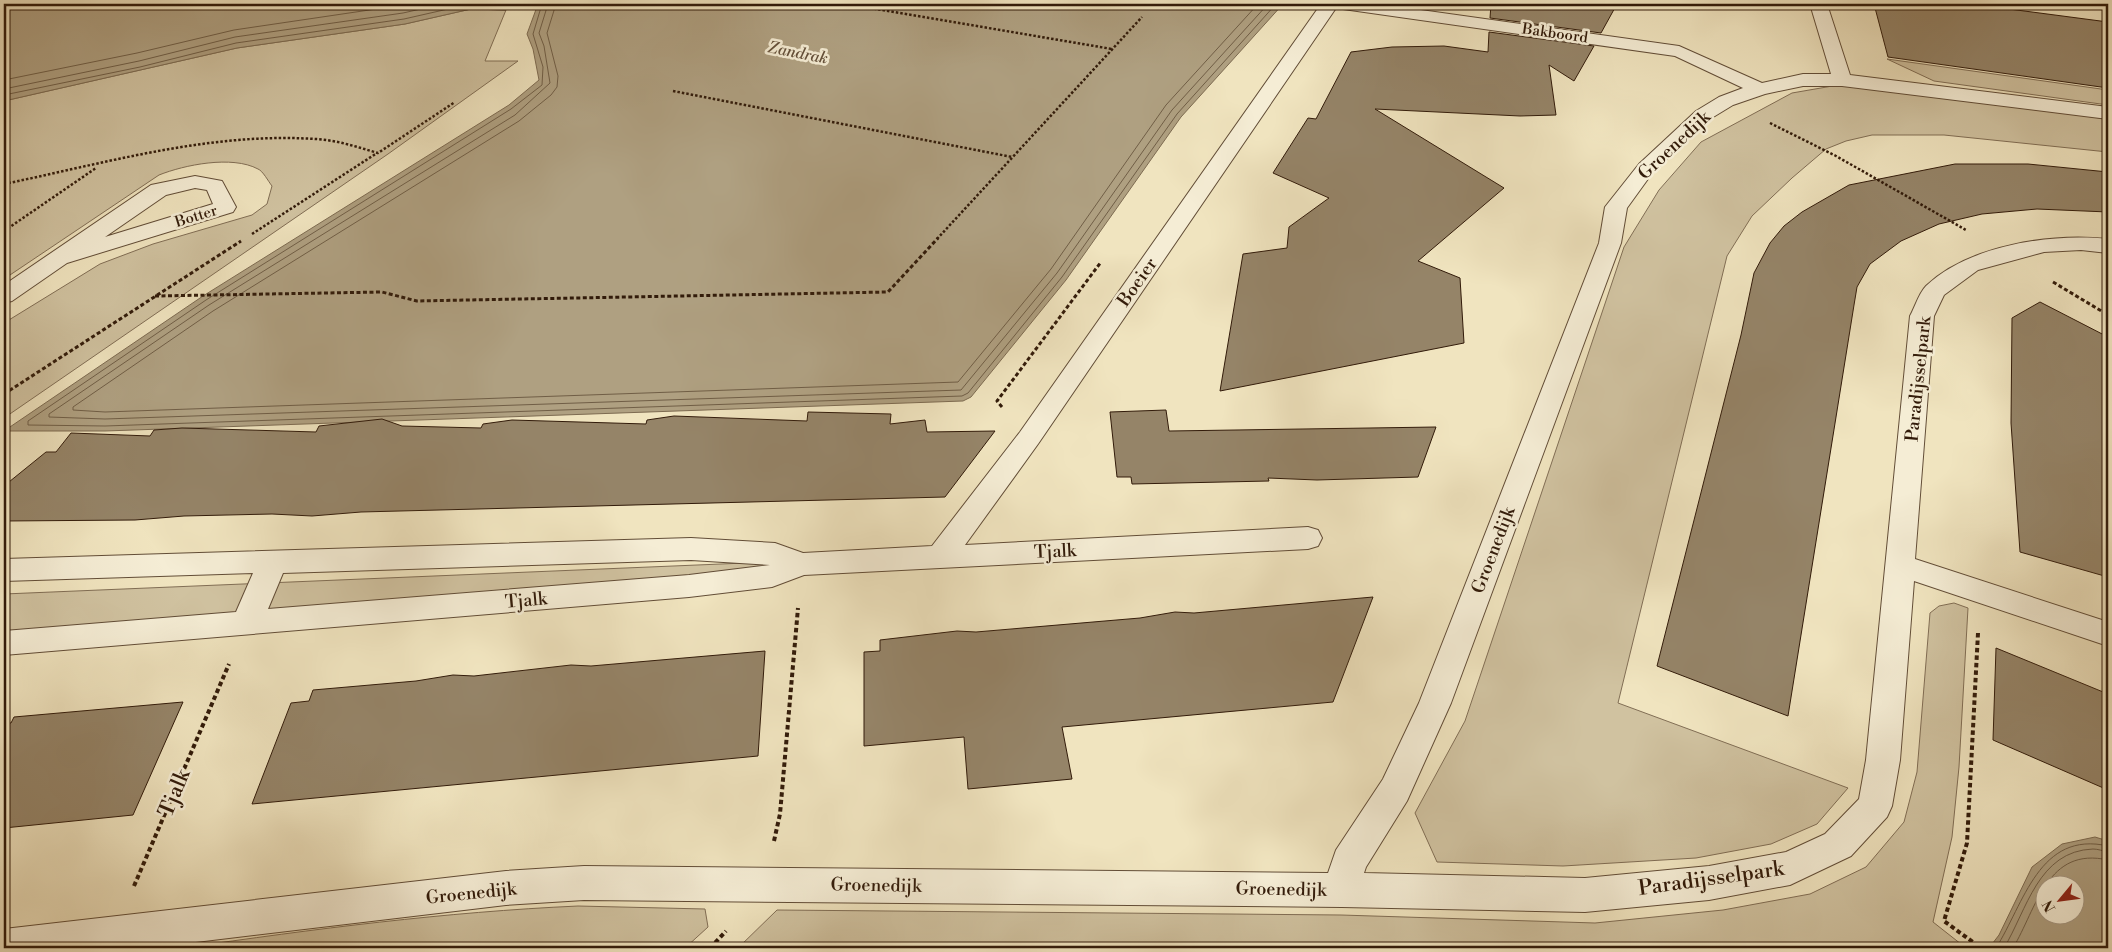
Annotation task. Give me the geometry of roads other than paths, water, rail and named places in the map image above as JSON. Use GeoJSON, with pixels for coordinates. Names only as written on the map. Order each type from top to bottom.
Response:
{"type":"FeatureCollection","features":[{"type":"Feature","properties":{"kind":"street","name":"Boeier"},"geometry":{"type":"LineString","coordinates":[[941,556],[1029,438],[1330,4]]}},
{"type":"Feature","properties":{"kind":"street","name":"Bakboord"},"geometry":{"type":"LineString","coordinates":[[1342,4],[1496,18],[1679,51],[1760,89]]}},
{"type":"Feature","properties":{"kind":"street"},"geometry":{"type":"LineString","coordinates":[[1820,4],[1842,80]]}},
{"type":"Feature","properties":{"kind":"street","name":"Groenedijk"},"geometry":{"type":"LineString","coordinates":[[4,947],[112,936],[506,888],[584,883],[1342,890],[1349,862],[1395,790],[1435,703],[1610,243],[1616,207],[1646,168],[1703,115],[1726,101],[1760,89],[1803,80],[1842,80],[2108,113]]}},
{"type":"Feature","properties":{"kind":"street","name":"Botter"},"geometry":{"type":"LineString","coordinates":[[4,296],[159,190],[195,182],[215,185],[225,207],[60,258]]}},
{"type":"Feature","properties":{"kind":"street","name":"Paradijsselpark"},"geometry":{"type":"LineString","coordinates":[[1342,890],[1585,895],[1709,883],[1790,868],[1838,846],[1875,806],[1883,760],[1922,316],[1934,291],[1970,265],[2006,253],[2043,244],[2080,243],[2108,246]]}},
{"type":"Feature","properties":{"kind":"street","name":"Tjalk"},"geometry":{"type":"LineString","coordinates":[[4,643],[689,586],[772,576],[801,564],[1308,538]]}},
{"type":"Feature","properties":{"kind":"street","name":"Tjalk"},"geometry":{"type":"LineString","coordinates":[[4,570],[691,549],[776,554],[801,564]]}},
{"type":"Feature","properties":{"kind":"street"},"geometry":{"type":"LineString","coordinates":[[247,622],[273,562]]}},
{"type":"Feature","properties":{"kind":"street"},"geometry":{"type":"LineString","coordinates":[[1899,565],[1980,590],[2108,634]]}},
{"type":"Feature","properties":{"kind":"water"},"geometry":{"type":"Polygon","coordinates":[[[4,4],[509,4],[506,10],[471,9],[405,24],[237,48],[4,101],[4,4]]]}},
{"type":"Feature","properties":{"kind":"water","name":"Zandrak"},"geometry":{"type":"Polygon","coordinates":[[[538,4],[1283,4],[1181,117],[1066,280],[971,397],[963,401],[105,431],[4,431],[203,296],[509,105],[539,80],[533,49],[527,34],[538,4]]]}},
{"type":"Feature","properties":{"kind":"water"},"geometry":{"type":"Polygon","coordinates":[[[2095,837],[2108,841],[2108,948],[1989,948],[1999,935],[2032,867],[2062,844],[2095,837]]]}}]}
